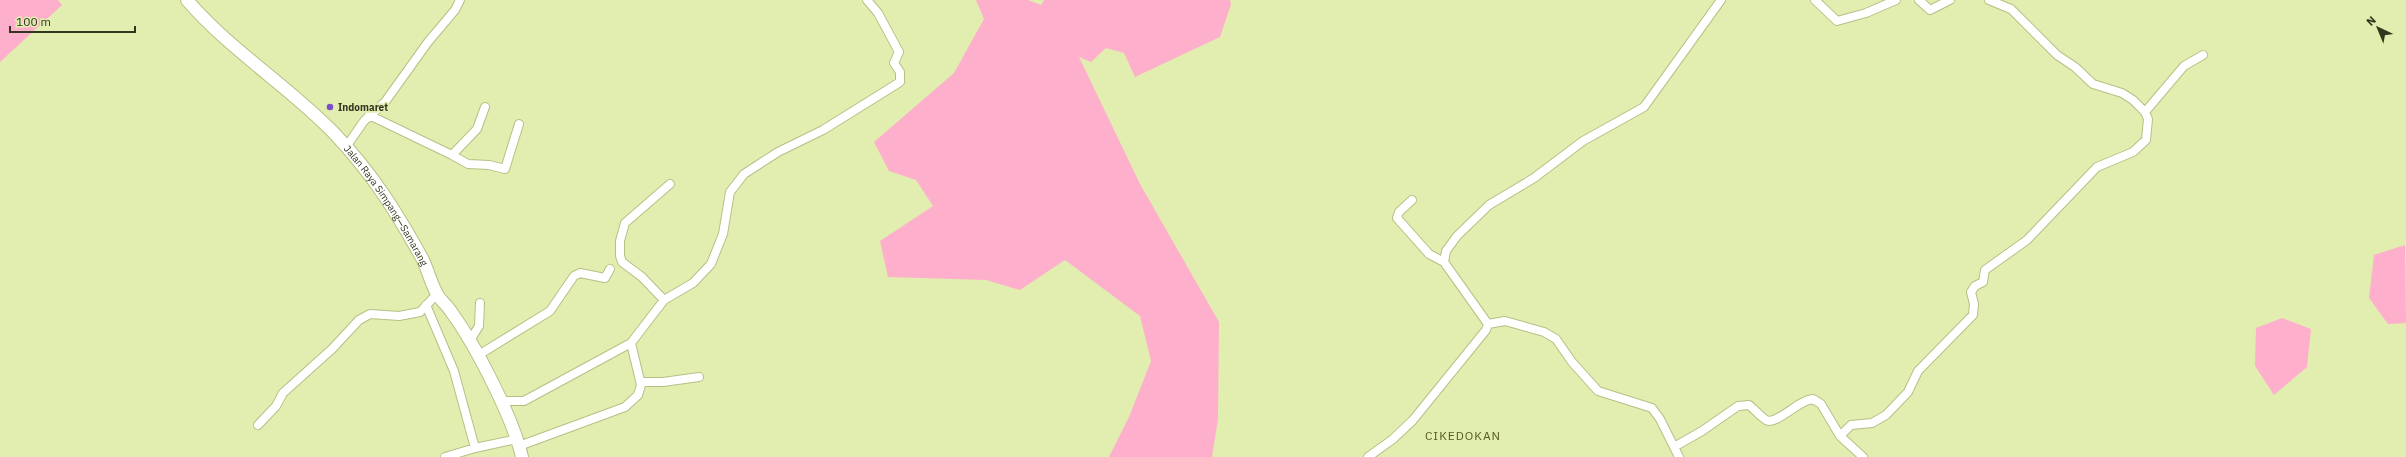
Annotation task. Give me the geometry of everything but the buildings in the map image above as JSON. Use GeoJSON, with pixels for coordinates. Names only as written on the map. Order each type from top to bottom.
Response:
{"type":"FeatureCollection","features":[{"type":"Feature","properties":{"kind":"main road","name":"Jalan Raya Simpang—Samarang"},"geometry":{"type":"LineString","coordinates":[[187,0],[221,35],[306,107],[346,147],[374,178],[393,206],[424,262],[437,294],[453,313],[477,356],[501,402],[519,448]]}},
{"type":"Feature","properties":{"kind":"street"},"geometry":{"type":"LineString","coordinates":[[346,147],[369,116],[385,102],[428,42],[455,10],[460,0]]}},
{"type":"Feature","properties":{"kind":"street"},"geometry":{"type":"LineString","coordinates":[[501,402],[524,401],[631,343],[664,300],[693,283],[711,264],[724,234],[730,192],[744,174],[778,152],[847,116],[900,82],[900,72],[894,63],[899,52],[878,13],[867,0]]}},
{"type":"Feature","properties":{"kind":"street"},"geometry":{"type":"LineString","coordinates":[[1444,262],[1446,251],[1457,236],[1489,205],[1534,178],[1583,141],[1644,107],[1720,0]]}},
{"type":"Feature","properties":{"kind":"street"},"geometry":{"type":"LineString","coordinates":[[1815,0],[1837,21],[1866,14],[1896,0]]}},
{"type":"Feature","properties":{"kind":"street"},"geometry":{"type":"LineString","coordinates":[[1919,0],[1930,10],[1950,0]]}},
{"type":"Feature","properties":{"kind":"street"},"geometry":{"type":"LineString","coordinates":[[1840,436],[1851,425],[1872,424],[1898,403],[1912,386],[1918,371],[1974,315],[1974,304],[1971,292],[1975,286],[1983,282],[1985,270],[2027,240],[2097,167],[2133,152],[2143,145],[2148,127],[2145,112],[2133,100],[2122,93],[2093,84],[2076,68],[2057,55],[2011,10],[1990,0]]}},
{"type":"Feature","properties":{"kind":"street"},"geometry":{"type":"LineString","coordinates":[[2145,112],[2184,66],[2203,55]]}},
{"type":"Feature","properties":{"kind":"street"},"geometry":{"type":"LineString","coordinates":[[452,155],[477,129],[485,107]]}},
{"type":"Feature","properties":{"kind":"street"},"geometry":{"type":"LineString","coordinates":[[369,116],[468,164],[489,165],[505,169],[520,124]]}},
{"type":"Feature","properties":{"kind":"street"},"geometry":{"type":"LineString","coordinates":[[664,300],[642,277],[622,262],[620,256],[620,241],[625,224],[670,184]]}},
{"type":"Feature","properties":{"kind":"street"},"geometry":{"type":"LineString","coordinates":[[1412,200],[1399,212],[1397,218],[1428,254],[1444,262],[1488,324]]}},
{"type":"Feature","properties":{"kind":"street"},"geometry":{"type":"LineString","coordinates":[[477,356],[546,315],[576,274],[584,273],[603,278],[607,277],[610,269]]}},
{"type":"Feature","properties":{"kind":"street"},"geometry":{"type":"LineString","coordinates":[[258,426],[276,406],[283,393],[332,349],[359,320],[370,314],[396,316],[414,313],[423,309],[437,294]]}},
{"type":"Feature","properties":{"kind":"street"},"geometry":{"type":"LineString","coordinates":[[469,342],[479,326],[480,304]]}},
{"type":"Feature","properties":{"kind":"street"},"geometry":{"type":"LineString","coordinates":[[426,305],[454,371],[475,448]]}},
{"type":"Feature","properties":{"kind":"street"},"geometry":{"type":"LineString","coordinates":[[1488,324],[1505,321],[1544,332],[1556,338],[1572,362],[1598,391],[1652,408],[1660,419],[1679,457]]}},
{"type":"Feature","properties":{"kind":"street"},"geometry":{"type":"LineString","coordinates":[[1368,457],[1393,439],[1413,420],[1481,339],[1488,324]]}},
{"type":"Feature","properties":{"kind":"street"},"geometry":{"type":"LineString","coordinates":[[445,457],[475,448],[519,448],[625,407],[638,395],[641,382],[631,343]]}},
{"type":"Feature","properties":{"kind":"street"},"geometry":{"type":"LineString","coordinates":[[641,382],[664,382],[699,377]]}},
{"type":"Feature","properties":{"kind":"street"},"geometry":{"type":"LineString","coordinates":[[1674,447],[1702,431],[1738,406],[1749,405],[1766,420],[1770,421],[1808,399],[1821,404],[1840,436],[1862,457]]}},
{"type":"Feature","properties":{"kind":"shaded area"},"geometry":{"type":"Polygon","coordinates":[[[0,0],[58,0],[62,5],[0,62],[0,0]]]}},
{"type":"Feature","properties":{"kind":"shaded area"},"geometry":{"type":"Polygon","coordinates":[[[976,0],[1028,0],[1041,5],[1044,0],[1230,0],[1231,4],[1220,37],[1135,77],[1124,53],[1106,48],[1091,62],[1079,57],[1140,184],[1219,322],[1218,419],[1212,457],[1109,457],[1129,417],[1151,361],[1140,316],[1065,260],[1020,290],[986,280],[888,277],[880,241],[933,206],[916,180],[889,171],[874,142],[954,73],[984,19],[976,0]]]}},
{"type":"Feature","properties":{"kind":"shaded area"},"geometry":{"type":"Polygon","coordinates":[[[2405,245],[2406,323],[2388,324],[2369,298],[2374,255],[2405,245]]]}},
{"type":"Feature","properties":{"kind":"shaded area"},"geometry":{"type":"Polygon","coordinates":[[[2282,318],[2311,329],[2307,367],[2274,395],[2255,366],[2256,328],[2282,318]]]}},
{"type":"Feature","properties":{"kind":"place","name":"Indomaret"},"geometry":{"type":"Point","coordinates":[330,107]}},
{"type":"Feature","properties":{"kind":"district","name":"CIKEDOKAN"},"geometry":{"type":"Point","coordinates":[1463,435]}}]}
